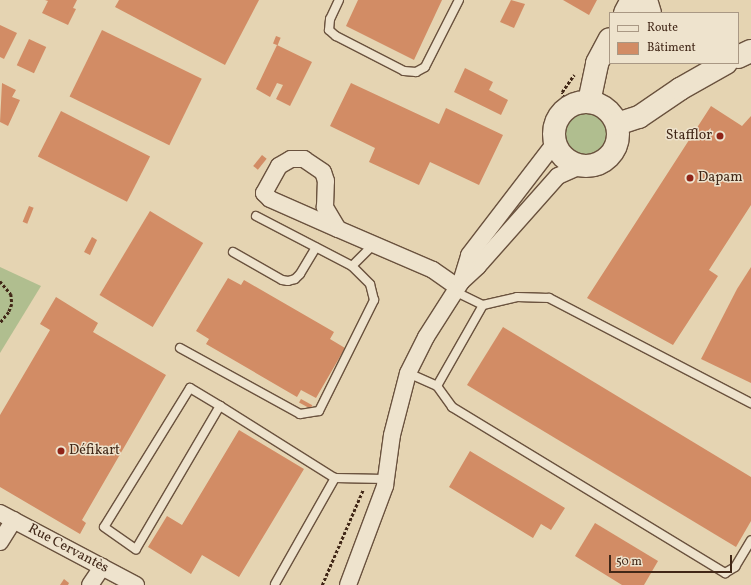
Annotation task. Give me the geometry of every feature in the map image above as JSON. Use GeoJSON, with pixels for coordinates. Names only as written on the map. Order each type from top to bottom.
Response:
{"type":"FeatureCollection","features":[{"type":"Feature","properties":{"kind":"street"},"geometry":{"type":"LineString","coordinates":[[626,12],[632,0]]}},
{"type":"Feature","properties":{"kind":"street"},"geometry":{"type":"LineString","coordinates":[[646,0],[650,12]]}},
{"type":"Feature","properties":{"kind":"street"},"geometry":{"type":"LineString","coordinates":[[589,102],[597,63],[609,41]]}},
{"type":"Feature","properties":{"kind":"street"},"geometry":{"type":"LineString","coordinates":[[739,52],[751,50]]}},
{"type":"Feature","properties":{"kind":"street"},"geometry":{"type":"LineString","coordinates":[[739,56],[751,50]]}},
{"type":"Feature","properties":{"kind":"street"},"geometry":{"type":"LineString","coordinates":[[617,124],[639,118],[680,89],[724,64]]}},
{"type":"Feature","properties":{"kind":"street"},"geometry":{"type":"LineString","coordinates":[[457,286],[478,266],[558,176],[580,166],[598,164],[612,153],[617,142],[617,124],[606,109],[589,102],[575,104],[563,112],[554,128],[555,143],[562,155],[580,166]]}},
{"type":"Feature","properties":{"kind":"street"},"geometry":{"type":"LineString","coordinates":[[348,585],[385,482],[392,435],[408,373],[426,337],[457,286],[469,256],[555,143]]}},
{"type":"Feature","properties":{"kind":"street"},"geometry":{"type":"LineString","coordinates":[[338,229],[325,207],[326,181],[323,172],[304,159],[291,159],[279,166],[264,193],[270,199],[338,229],[434,270],[457,286]]}},
{"type":"Feature","properties":{"kind":"street"},"geometry":{"type":"LineString","coordinates":[[0,542],[7,517]]}},
{"type":"Feature","properties":{"kind":"street","name":"Rue Cervantès"},"geometry":{"type":"LineString","coordinates":[[7,517],[136,585]]}},
{"type":"Feature","properties":{"kind":"street"},"geometry":{"type":"LineString","coordinates":[[90,585],[102,566]]}},
{"type":"Feature","properties":{"kind":"lane"},"geometry":{"type":"LineString","coordinates":[[339,0],[330,19],[329,30],[336,36],[404,71],[416,72],[425,67],[459,0]]}},
{"type":"Feature","properties":{"kind":"lane"},"geometry":{"type":"LineString","coordinates":[[180,348],[300,414],[319,411],[374,300],[370,284],[352,266],[256,216]]}},
{"type":"Feature","properties":{"kind":"lane"},"geometry":{"type":"LineString","coordinates":[[352,266],[374,244]]}},
{"type":"Feature","properties":{"kind":"lane"},"geometry":{"type":"LineString","coordinates":[[233,252],[282,280],[288,281],[295,279],[300,274],[316,248]]}},
{"type":"Feature","properties":{"kind":"lane"},"geometry":{"type":"LineString","coordinates":[[457,286],[483,305]]}},
{"type":"Feature","properties":{"kind":"lane"},"geometry":{"type":"LineString","coordinates":[[438,386],[483,305],[517,297],[549,298],[751,403]]}},
{"type":"Feature","properties":{"kind":"lane"},"geometry":{"type":"LineString","coordinates":[[408,373],[438,386],[452,407],[725,573],[735,567],[751,540]]}},
{"type":"Feature","properties":{"kind":"lane"},"geometry":{"type":"LineString","coordinates":[[220,406],[136,549],[104,527],[190,388],[220,406],[335,478],[385,482]]}},
{"type":"Feature","properties":{"kind":"lane"},"geometry":{"type":"LineString","coordinates":[[275,584],[335,478]]}},
{"type":"Feature","properties":{"kind":"path"},"geometry":{"type":"LineString","coordinates":[[0,281],[11,294],[12,304],[9,312],[0,323]]}},
{"type":"Feature","properties":{"kind":"path"},"geometry":{"type":"LineString","coordinates":[[322,585],[364,489],[385,482]]}},
{"type":"Feature","properties":{"kind":"green space"},"geometry":{"type":"Polygon","coordinates":[[[586,113],[598,117],[604,123],[608,135],[604,147],[598,153],[586,157],[574,153],[568,147],[564,135],[568,123],[574,117],[586,113]]]}},
{"type":"Feature","properties":{"kind":"green space"},"geometry":{"type":"Polygon","coordinates":[[[0,267],[41,286],[0,353],[0,267]]]}},
{"type":"Feature","properties":{"kind":"building"},"geometry":{"type":"Polygon","coordinates":[[[45,0],[77,0],[73,8],[76,9],[68,25],[42,13],[48,1],[45,0]]]}},
{"type":"Feature","properties":{"kind":"building"},"geometry":{"type":"Polygon","coordinates":[[[119,0],[259,0],[225,65],[115,7],[119,0]]]}},
{"type":"Feature","properties":{"kind":"building"},"geometry":{"type":"Polygon","coordinates":[[[358,0],[442,0],[414,60],[346,26],[358,0]]]}},
{"type":"Feature","properties":{"kind":"building"},"geometry":{"type":"Polygon","coordinates":[[[511,0],[525,4],[514,28],[500,22],[511,0]]]}},
{"type":"Feature","properties":{"kind":"building"},"geometry":{"type":"Polygon","coordinates":[[[563,0],[597,0],[589,15],[563,0]]]}},
{"type":"Feature","properties":{"kind":"building"},"geometry":{"type":"Polygon","coordinates":[[[0,25],[17,33],[4,59],[0,57],[0,25]]]}},
{"type":"Feature","properties":{"kind":"building"},"geometry":{"type":"Polygon","coordinates":[[[102,30],[202,79],[169,145],[70,97],[102,30]]]}},
{"type":"Feature","properties":{"kind":"building"},"geometry":{"type":"Polygon","coordinates":[[[276,36],[281,38],[278,45],[273,43],[276,36]]]}},
{"type":"Feature","properties":{"kind":"building"},"geometry":{"type":"Polygon","coordinates":[[[29,39],[46,47],[34,73],[17,65],[29,39]]]}},
{"type":"Feature","properties":{"kind":"building"},"geometry":{"type":"Polygon","coordinates":[[[277,45],[312,62],[290,106],[276,99],[283,85],[277,83],[270,97],[256,89],[277,45]]]}},
{"type":"Feature","properties":{"kind":"building"},"geometry":{"type":"Polygon","coordinates":[[[465,68],[493,82],[489,90],[508,100],[501,115],[454,92],[465,68]]]}},
{"type":"Feature","properties":{"kind":"building"},"geometry":{"type":"Polygon","coordinates":[[[2,83],[16,90],[12,97],[20,100],[8,126],[0,122],[2,83]]]}},
{"type":"Feature","properties":{"kind":"building"},"geometry":{"type":"Polygon","coordinates":[[[351,83],[439,124],[446,108],[503,135],[479,185],[430,162],[419,185],[369,162],[375,148],[330,126],[351,83]]]}},
{"type":"Feature","properties":{"kind":"building"},"geometry":{"type":"Polygon","coordinates":[[[711,106],[742,126],[751,116],[751,205],[709,270],[718,276],[673,345],[587,298],[711,106]]]}},
{"type":"Feature","properties":{"kind":"building"},"geometry":{"type":"Polygon","coordinates":[[[61,111],[150,156],[127,202],[38,156],[61,111]]]}},
{"type":"Feature","properties":{"kind":"building"},"geometry":{"type":"Polygon","coordinates":[[[262,155],[267,159],[258,170],[253,166],[262,155]]]}},
{"type":"Feature","properties":{"kind":"building"},"geometry":{"type":"Polygon","coordinates":[[[29,206],[34,208],[27,224],[23,222],[29,206]]]}},
{"type":"Feature","properties":{"kind":"building"},"geometry":{"type":"Polygon","coordinates":[[[150,211],[203,243],[153,327],[100,295],[150,211]]]}},
{"type":"Feature","properties":{"kind":"building"},"geometry":{"type":"Polygon","coordinates":[[[92,237],[97,240],[90,255],[84,252],[92,237]]]}},
{"type":"Feature","properties":{"kind":"building"},"geometry":{"type":"Polygon","coordinates":[[[751,267],[751,383],[701,359],[737,289],[751,267]]]}},
{"type":"Feature","properties":{"kind":"building"},"geometry":{"type":"Polygon","coordinates":[[[228,278],[241,285],[244,280],[334,332],[330,339],[345,348],[316,398],[301,390],[297,397],[206,344],[209,339],[196,331],[228,278]]]}},
{"type":"Feature","properties":{"kind":"building","name":"Défikart"},"geometry":{"type":"Polygon","coordinates":[[[56,297],[98,323],[93,332],[166,375],[82,520],[86,523],[80,534],[0,487],[0,415],[50,330],[40,324],[56,297]]]}},
{"type":"Feature","properties":{"kind":"building"},"geometry":{"type":"Polygon","coordinates":[[[503,327],[751,477],[751,521],[736,547],[467,385],[503,327]]]}},
{"type":"Feature","properties":{"kind":"building"},"geometry":{"type":"Polygon","coordinates":[[[301,399],[312,405],[310,409],[299,402],[301,399]]]}},
{"type":"Feature","properties":{"kind":"building"},"geometry":{"type":"Polygon","coordinates":[[[239,430],[304,469],[239,577],[202,555],[191,574],[148,547],[167,516],[182,525],[239,430]]]}},
{"type":"Feature","properties":{"kind":"building"},"geometry":{"type":"Polygon","coordinates":[[[470,451],[565,508],[551,530],[541,524],[533,538],[449,487],[470,451]]]}},
{"type":"Feature","properties":{"kind":"building"},"geometry":{"type":"Polygon","coordinates":[[[595,523],[658,561],[644,585],[622,585],[575,556],[595,523]]]}},
{"type":"Feature","properties":{"kind":"building"},"geometry":{"type":"Polygon","coordinates":[[[64,579],[69,583],[68,585],[60,585],[64,579]]]}},
{"type":"Feature","properties":{"kind":"place","name":"Stafflor"},"geometry":{"type":"Point","coordinates":[720,136]}},
{"type":"Feature","properties":{"kind":"place","name":"Dapam"},"geometry":{"type":"Point","coordinates":[690,178]}},
{"type":"Feature","properties":{"kind":"place","name":"Défikart"},"geometry":{"type":"Point","coordinates":[61,451]}}]}
